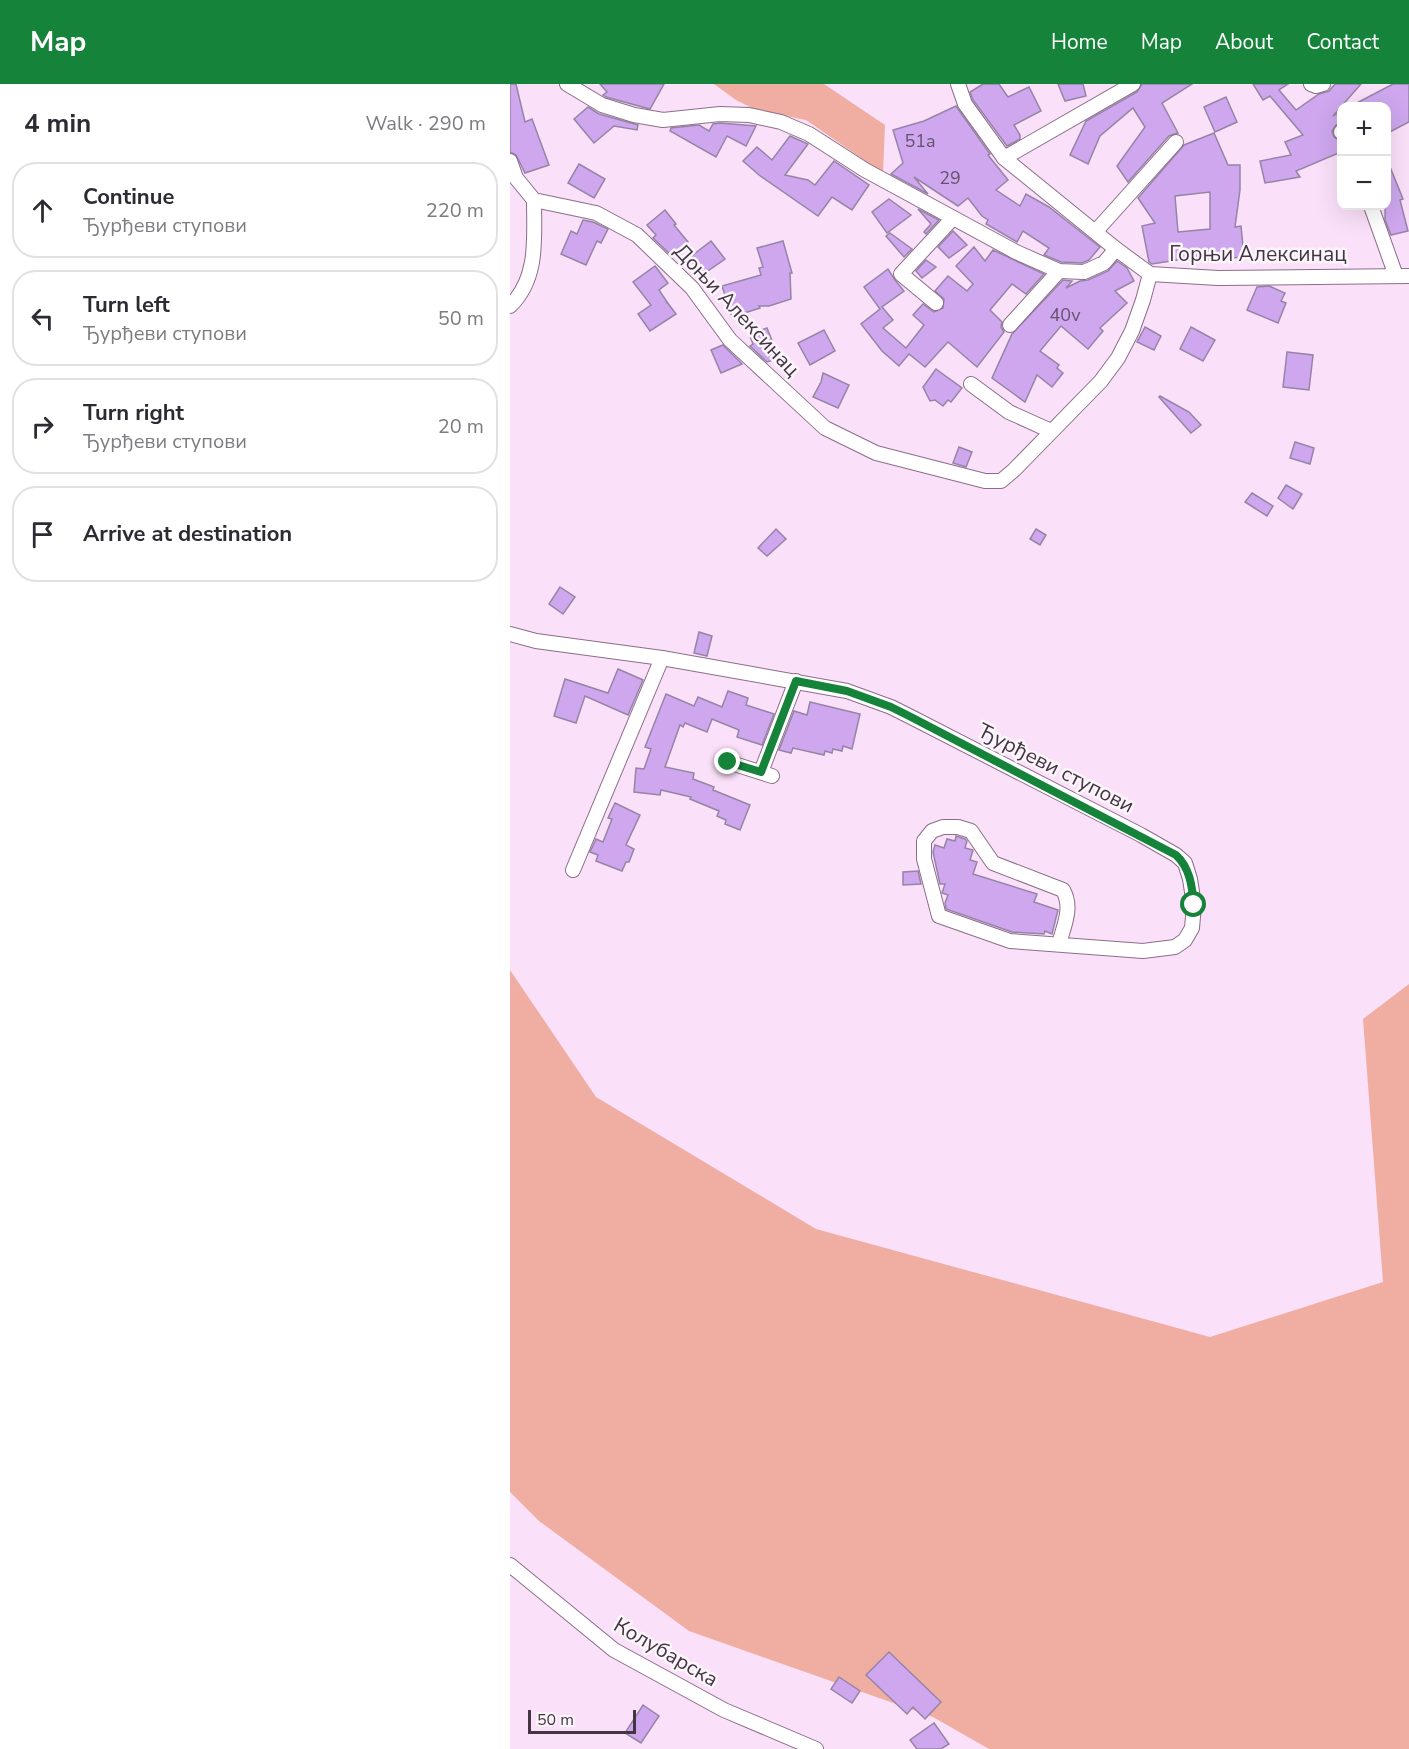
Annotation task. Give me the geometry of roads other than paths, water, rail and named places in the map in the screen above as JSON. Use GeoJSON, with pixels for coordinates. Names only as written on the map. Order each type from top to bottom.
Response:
{"type":"FeatureCollection","features":[{"type":"Feature","properties":{"kind":"street","name":"Горњи Алексинац"},"geometry":{"type":"LineString","coordinates":[[958,84],[965,104],[1004,158],[1150,274],[1218,278],[1402,276]]}},
{"type":"Feature","properties":{"kind":"street"},"geometry":{"type":"LineString","coordinates":[[1004,158],[1132,84]]}},
{"type":"Feature","properties":{"kind":"street"},"geometry":{"type":"LineString","coordinates":[[1311,84],[1316,86],[1323,84]]}},
{"type":"Feature","properties":{"kind":"street"},"geometry":{"type":"LineString","coordinates":[[572,86],[602,105],[663,120],[720,114],[749,115],[781,122],[809,134],[865,170],[1016,252],[1059,271],[1084,272],[1104,263],[1116,249]]}},
{"type":"Feature","properties":{"kind":"street"},"geometry":{"type":"LineString","coordinates":[[1096,231],[1176,142]]}},
{"type":"Feature","properties":{"kind":"street"},"geometry":{"type":"LineString","coordinates":[[510,160],[516,178],[534,200],[534,256],[529,278],[510,306]]}},
{"type":"Feature","properties":{"kind":"street","name":"Доњи Алексинац"},"geometry":{"type":"LineString","coordinates":[[534,200],[597,213],[637,235],[692,288],[730,340],[825,428],[876,453],[985,481],[1001,481],[1051,431]]}},
{"type":"Feature","properties":{"kind":"street"},"geometry":{"type":"LineString","coordinates":[[1373,210],[1402,276]]}},
{"type":"Feature","properties":{"kind":"street"},"geometry":{"type":"LineString","coordinates":[[936,303],[902,274],[953,218]]}},
{"type":"Feature","properties":{"kind":"street"},"geometry":{"type":"LineString","coordinates":[[1010,325],[1059,271]]}},
{"type":"Feature","properties":{"kind":"street"},"geometry":{"type":"LineString","coordinates":[[971,384],[1009,412],[1051,431],[1101,381],[1118,358],[1132,331],[1150,274]]}},
{"type":"Feature","properties":{"kind":"street","name":"Ђурђеви ступови"},"geometry":{"type":"LineString","coordinates":[[510,634],[536,641],[662,658],[847,691],[891,707],[1176,855],[1185,863],[1193,892],[1192,928],[1185,940],[1175,947],[1152,950],[1010,941],[939,916],[924,859],[924,841],[932,831],[944,827],[958,827],[971,831],[993,863],[1063,890],[1069,900],[1059,944]]}},
{"type":"Feature","properties":{"kind":"street"},"geometry":{"type":"LineString","coordinates":[[573,870],[662,658]]}},
{"type":"Feature","properties":{"kind":"street"},"geometry":{"type":"LineString","coordinates":[[728,762],[766,774],[796,681]]}},
{"type":"Feature","properties":{"kind":"street","name":"Колубарска"},"geometry":{"type":"LineString","coordinates":[[510,1565],[614,1650],[724,1710],[816,1749]]}}]}
